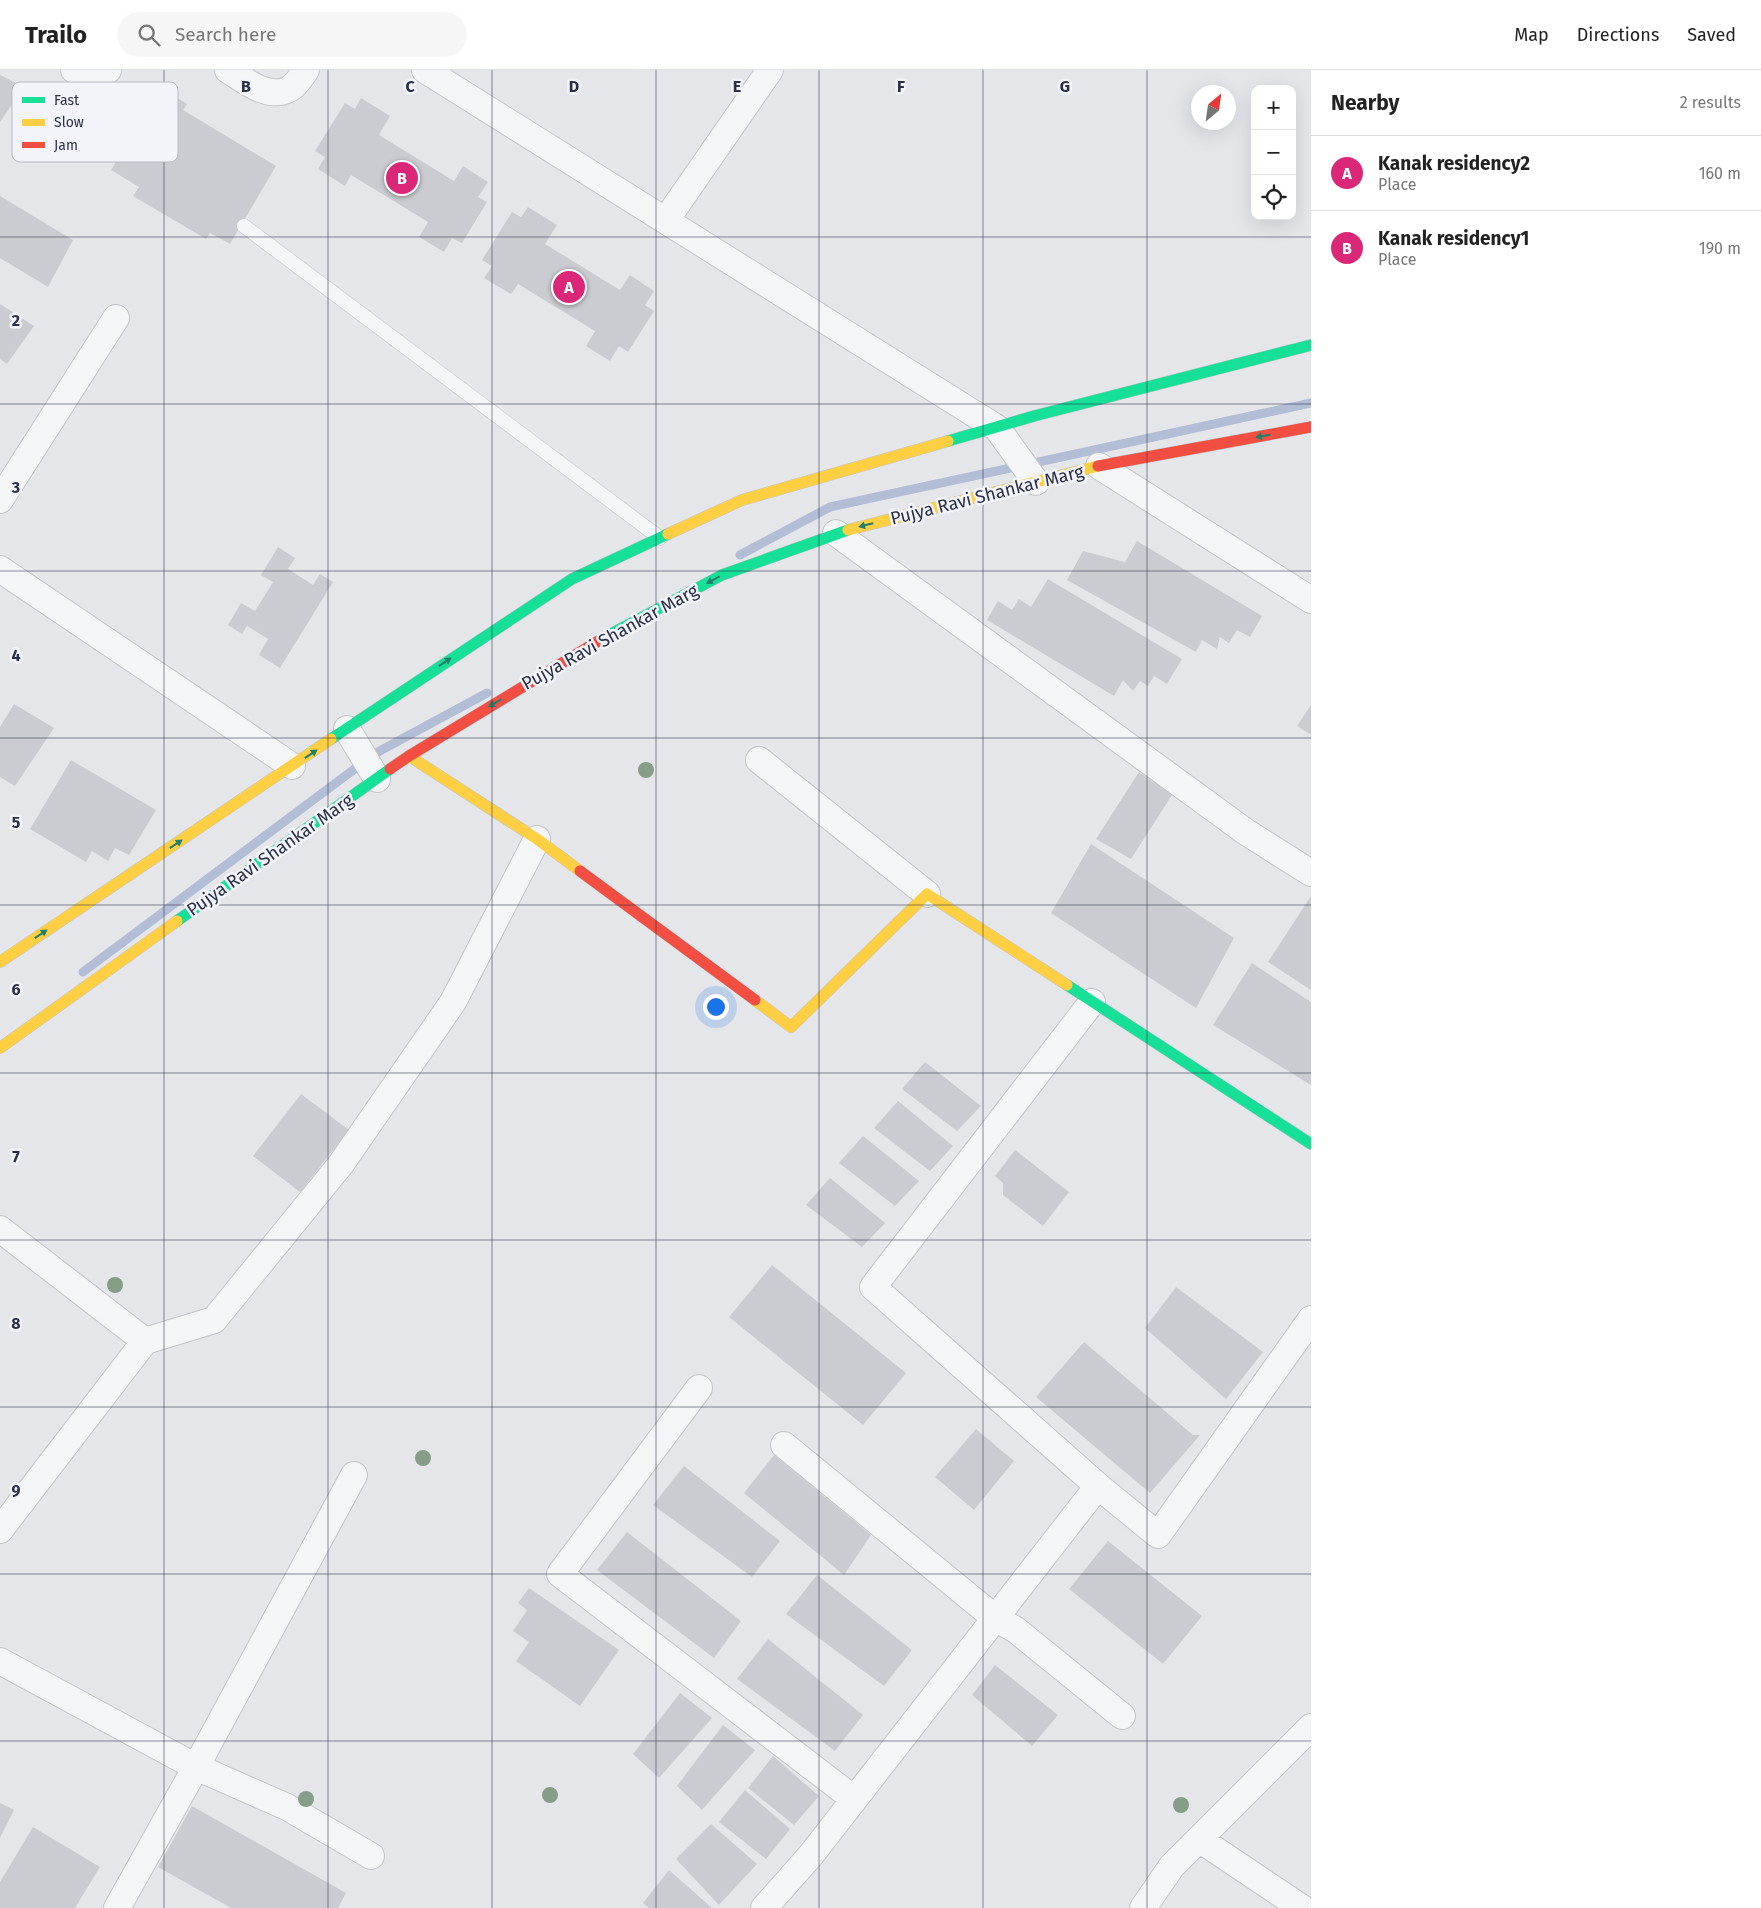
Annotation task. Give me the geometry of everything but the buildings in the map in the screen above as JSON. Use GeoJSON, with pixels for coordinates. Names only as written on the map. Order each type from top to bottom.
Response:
{"type":"FeatureCollection","features":[{"type":"Feature","properties":{"kind":"main road"},"geometry":{"type":"LineString","coordinates":[[0,962],[572,579],[742,500],[998,428],[1034,416],[1311,345]]}},
{"type":"Feature","properties":{"kind":"main road","name":"Pujya Ravi Shankar Marg"},"geometry":{"type":"LineString","coordinates":[[0,1048],[409,756],[602,638],[722,575],[836,533],[1099,466],[1311,427]]}},
{"type":"Feature","properties":{"kind":"main road"},"geometry":{"type":"LineString","coordinates":[[409,756],[537,839],[791,1027],[927,894],[1311,1144]]}},
{"type":"Feature","properties":{"kind":"street"},"geometry":{"type":"LineString","coordinates":[[74,70],[83,75],[97,78],[108,70]]}},
{"type":"Feature","properties":{"kind":"street"},"geometry":{"type":"LineString","coordinates":[[228,70],[268,93],[287,90],[306,70]]}},
{"type":"Feature","properties":{"kind":"street"},"geometry":{"type":"LineString","coordinates":[[425,70],[998,428],[1036,482]]}},
{"type":"Feature","properties":{"kind":"street"},"geometry":{"type":"LineString","coordinates":[[666,220],[770,70]]}},
{"type":"Feature","properties":{"kind":"street"},"geometry":{"type":"LineString","coordinates":[[0,500],[116,318]]}},
{"type":"Feature","properties":{"kind":"street"},"geometry":{"type":"LineString","coordinates":[[1099,466],[1311,600]]}},
{"type":"Feature","properties":{"kind":"street"},"geometry":{"type":"LineString","coordinates":[[836,533],[1246,832],[1311,873]]}},
{"type":"Feature","properties":{"kind":"street"},"geometry":{"type":"LineString","coordinates":[[0,569],[292,766]]}},
{"type":"Feature","properties":{"kind":"street"},"geometry":{"type":"LineString","coordinates":[[347,729],[377,779]]}},
{"type":"Feature","properties":{"kind":"street"},"geometry":{"type":"LineString","coordinates":[[760,760],[927,894]]}},
{"type":"Feature","properties":{"kind":"street"},"geometry":{"type":"LineString","coordinates":[[0,1530],[145,1341],[214,1320],[340,1164],[453,1002],[537,839]]}},
{"type":"Feature","properties":{"kind":"street"},"geometry":{"type":"LineString","coordinates":[[1092,1002],[873,1287],[1098,1486],[1158,1535],[1311,1319]]}},
{"type":"Feature","properties":{"kind":"street"},"geometry":{"type":"LineString","coordinates":[[0,1229],[145,1341]]}},
{"type":"Feature","properties":{"kind":"street"},"geometry":{"type":"LineString","coordinates":[[699,1388],[560,1574],[854,1799]]}},
{"type":"Feature","properties":{"kind":"street"},"geometry":{"type":"LineString","coordinates":[[784,1445],[995,1618],[1016,1630],[1122,1716]]}},
{"type":"Feature","properties":{"kind":"street"},"geometry":{"type":"LineString","coordinates":[[117,1908],[354,1475]]}},
{"type":"Feature","properties":{"kind":"street"},"geometry":{"type":"LineString","coordinates":[[764,1908],[811,1855],[1098,1486]]}},
{"type":"Feature","properties":{"kind":"street"},"geometry":{"type":"LineString","coordinates":[[0,1661],[196,1766],[287,1808],[371,1856]]}},
{"type":"Feature","properties":{"kind":"street"},"geometry":{"type":"LineString","coordinates":[[1144,1908],[1172,1866],[1311,1727]]}},
{"type":"Feature","properties":{"kind":"street"},"geometry":{"type":"LineString","coordinates":[[1199,1839],[1302,1908]]}},
{"type":"Feature","properties":{"kind":"lane"},"geometry":{"type":"LineString","coordinates":[[244,226],[660,538]]}},
{"type":"Feature","properties":{"kind":"waterway"},"geometry":{"type":"LineString","coordinates":[[740,555],[830,507],[1311,403]]}},
{"type":"Feature","properties":{"kind":"waterway"},"geometry":{"type":"LineString","coordinates":[[83,972],[376,753],[487,693]]}},
{"type":"Feature","properties":{"kind":"traffic: fast"},"geometry":{"type":"LineString","coordinates":[[948,441],[1034,416],[1311,345]]}},
{"type":"Feature","properties":{"kind":"traffic: fast"},"geometry":{"type":"LineString","coordinates":[[605,637],[722,575],[848,530]]}},
{"type":"Feature","properties":{"kind":"traffic: fast"},"geometry":{"type":"LineString","coordinates":[[331,739],[572,579],[668,534]]}},
{"type":"Feature","properties":{"kind":"traffic: fast"},"geometry":{"type":"LineString","coordinates":[[177,921],[390,769]]}},
{"type":"Feature","properties":{"kind":"traffic: fast"},"geometry":{"type":"LineString","coordinates":[[1067,985],[1311,1144]]}},
{"type":"Feature","properties":{"kind":"traffic: slow"},"geometry":{"type":"LineString","coordinates":[[668,534],[742,500],[948,441]]}},
{"type":"Feature","properties":{"kind":"traffic: slow"},"geometry":{"type":"LineString","coordinates":[[848,530],[1098,466]]}},
{"type":"Feature","properties":{"kind":"traffic: slow"},"geometry":{"type":"LineString","coordinates":[[0,962],[331,739]]}},
{"type":"Feature","properties":{"kind":"traffic: slow"},"geometry":{"type":"LineString","coordinates":[[409,756],[537,839],[580,871]]}},
{"type":"Feature","properties":{"kind":"traffic: slow"},"geometry":{"type":"LineString","coordinates":[[755,1000],[791,1027],[927,894],[1067,985]]}},
{"type":"Feature","properties":{"kind":"traffic: slow"},"geometry":{"type":"LineString","coordinates":[[0,1048],[177,921]]}},
{"type":"Feature","properties":{"kind":"traffic: jam"},"geometry":{"type":"LineString","coordinates":[[1098,466],[1311,427]]}},
{"type":"Feature","properties":{"kind":"traffic: jam"},"geometry":{"type":"LineString","coordinates":[[390,769],[605,637]]}},
{"type":"Feature","properties":{"kind":"traffic: jam"},"geometry":{"type":"LineString","coordinates":[[580,871],[755,1000]]}},
{"type":"Feature","properties":{"kind":"place","name":"Kanak residency1"},"geometry":{"type":"Point","coordinates":[402,178]}},
{"type":"Feature","properties":{"kind":"place","name":"Kanak residency2"},"geometry":{"type":"Point","coordinates":[569,287]}}]}
